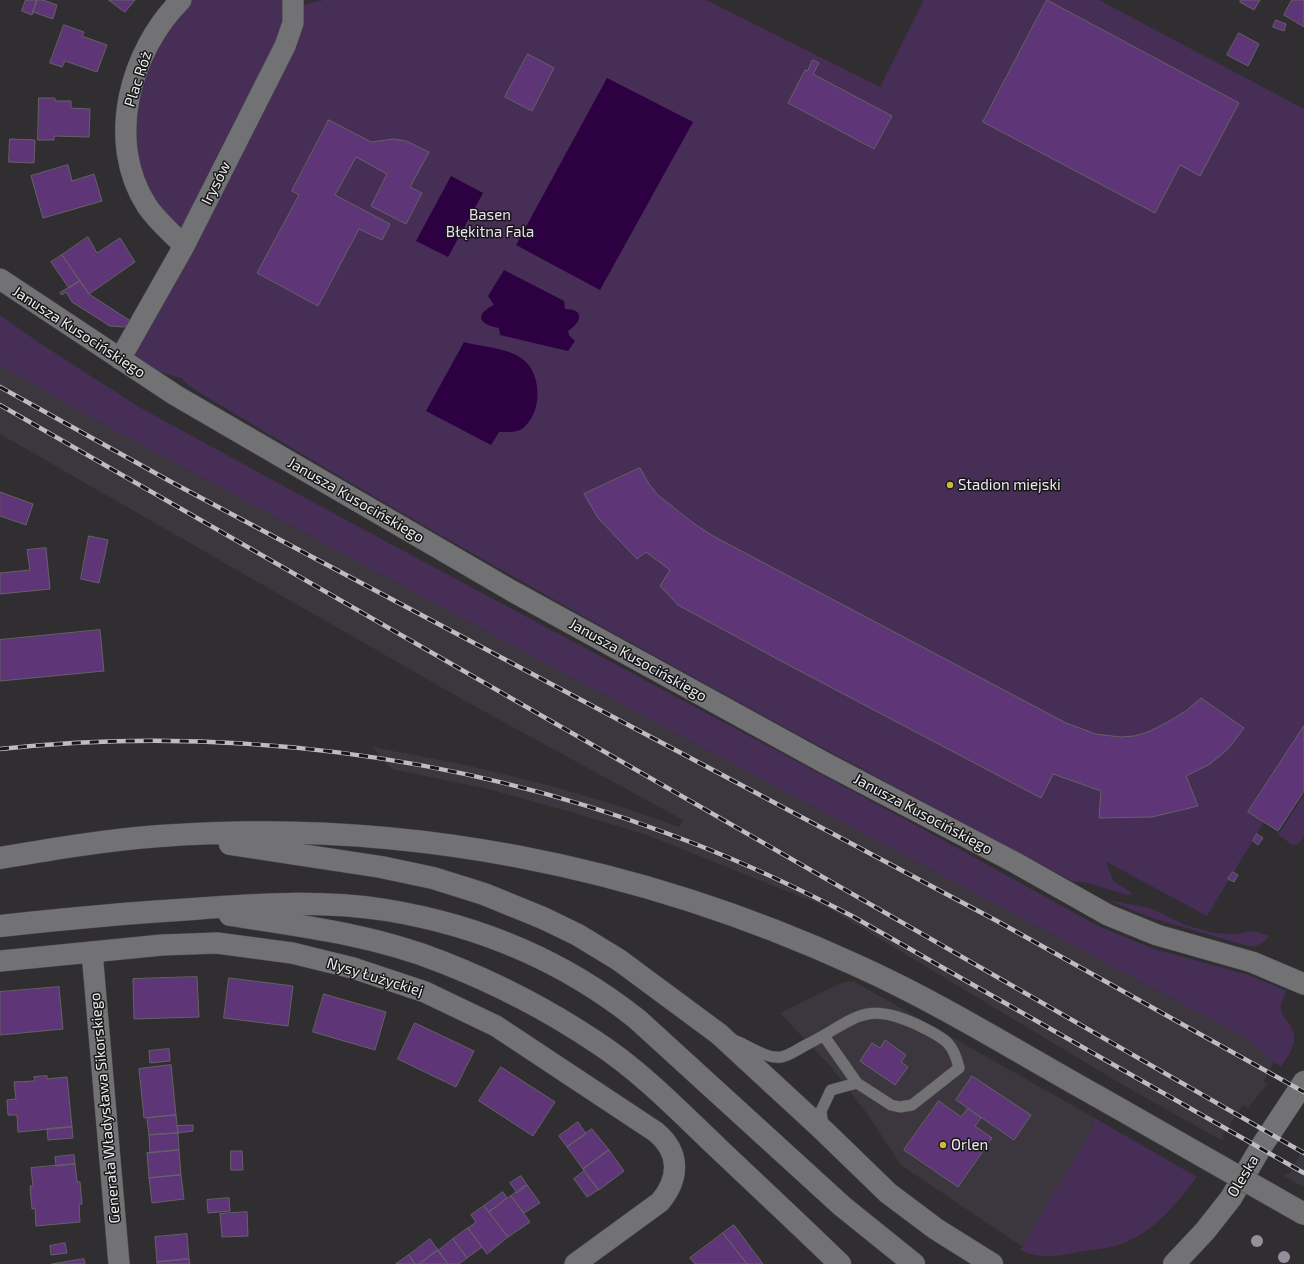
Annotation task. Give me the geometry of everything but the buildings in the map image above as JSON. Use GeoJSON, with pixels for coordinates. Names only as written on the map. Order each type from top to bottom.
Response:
{"type":"FeatureCollection","features":[{"type":"Feature","properties":{"kind":"main road"},"geometry":{"type":"LineString","coordinates":[[0,858],[100,842],[174,835],[332,834],[416,841],[476,849],[567,866],[618,878],[714,907],[808,944],[860,967],[924,999],[1304,1214]]}},
{"type":"Feature","properties":{"kind":"main road"},"geometry":{"type":"LineString","coordinates":[[174,835],[381,867],[432,878],[484,894],[543,918],[578,935],[619,960],[678,1002],[708,1027],[719,1034],[888,1192],[936,1229],[992,1264]]}},
{"type":"Feature","properties":{"kind":"main road"},"geometry":{"type":"LineString","coordinates":[[0,926],[173,910],[278,904],[361,907],[424,917],[469,929],[510,944],[557,967],[600,991],[627,1011],[842,1206],[914,1264]]}},
{"type":"Feature","properties":{"kind":"main road"},"geometry":{"type":"LineString","coordinates":[[173,910],[226,915],[313,927],[362,938],[441,962],[495,985],[550,1013],[596,1042],[660,1093],[840,1264]]}},
{"type":"Feature","properties":{"kind":"main road","name":"Oleska"},"geometry":{"type":"LineString","coordinates":[[1174,1264],[1205,1231],[1231,1198],[1261,1147],[1304,1082]]}},
{"type":"Feature","properties":{"kind":"street","name":"Plac Róż"},"geometry":{"type":"LineString","coordinates":[[181,0],[169,12],[157,29],[139,65],[128,101],[126,141],[132,173],[147,206],[184,246]]}},
{"type":"Feature","properties":{"kind":"street","name":"Irysów"},"geometry":{"type":"LineString","coordinates":[[120,359],[184,246],[285,46],[293,23],[293,0]]}},
{"type":"Feature","properties":{"kind":"street","name":"Janusza Kusocińskiego"},"geometry":{"type":"LineString","coordinates":[[0,279],[175,394],[512,591],[827,764],[1014,862],[1108,915],[1156,935],[1252,962],[1304,984]]}},
{"type":"Feature","properties":{"kind":"street","name":"Nysy Łużyckiej"},"geometry":{"type":"LineString","coordinates":[[0,961],[162,945],[217,944],[292,953],[353,968],[425,992],[453,1004],[516,1038],[656,1132],[670,1148],[674,1159],[673,1181],[668,1192],[660,1202],[575,1264]]}},
{"type":"Feature","properties":{"kind":"street","name":"Generała Władysława Sikorskiego"},"geometry":{"type":"LineString","coordinates":[[92,952],[119,1264]]}},
{"type":"Feature","properties":{"kind":"lane"},"geometry":{"type":"LineString","coordinates":[[719,1034],[763,1054],[780,1057],[824,1036],[836,1026],[859,1015],[881,1013],[893,1014],[943,1038],[955,1052],[959,1068],[912,1105],[900,1107],[891,1105],[857,1083],[824,1036]]}},
{"type":"Feature","properties":{"kind":"lane"},"geometry":{"type":"LineString","coordinates":[[823,1130],[821,1111],[831,1090],[857,1083]]}},
{"type":"Feature","properties":{"kind":"shaded area"},"geometry":{"type":"Polygon","coordinates":[[[607,78],[693,122],[600,290],[516,245],[607,78]]]}},
{"type":"Feature","properties":{"kind":"shaded area"},"geometry":{"type":"Polygon","coordinates":[[[451,176],[483,193],[448,257],[416,241],[451,176]]]}},
{"type":"Feature","properties":{"kind":"shaded area"},"geometry":{"type":"Polygon","coordinates":[[[504,270],[564,301],[565,309],[576,311],[579,317],[578,320],[576,324],[568,331],[569,335],[575,341],[568,351],[500,335],[499,328],[487,325],[484,322],[481,316],[483,312],[494,305],[488,296],[504,270]]]}},
{"type":"Feature","properties":{"kind":"shaded area"},"geometry":{"type":"Polygon","coordinates":[[[464,342],[496,348],[512,353],[525,361],[535,376],[538,395],[534,413],[529,421],[518,431],[499,432],[491,445],[426,411],[464,342]]]}},
{"type":"Feature","properties":{"kind":"shaded area"},"geometry":{"type":"Polygon","coordinates":[[[0,365],[76,409],[623,705],[1245,1037],[1274,1062],[1263,1082],[1267,1084],[1248,1108],[1243,1105],[1222,1136],[1225,1138],[1221,1140],[1123,1085],[827,907],[647,835],[484,788],[392,769],[372,747],[465,765],[548,785],[622,807],[679,827],[683,820],[467,702],[0,434],[0,365]]]}},
{"type":"Feature","properties":{"kind":"shaded area"},"geometry":{"type":"Polygon","coordinates":[[[853,981],[1091,1116],[1094,1123],[1084,1149],[1023,1247],[901,1165],[866,1112],[832,1068],[780,1013],[841,983],[853,981]]]}},
{"type":"Feature","properties":{"kind":"shaded area"},"geometry":{"type":"Polygon","coordinates":[[[1304,1148],[1304,1187],[1284,1176],[1286,1173],[1289,1174],[1304,1148]]]}},
{"type":"Feature","properties":{"kind":"green space","name":"Basen Błękitna Fala"},"geometry":{"type":"Polygon","coordinates":[[[181,0],[293,0],[293,7],[324,0],[706,0],[880,87],[924,0],[1099,0],[1304,109],[1304,791],[1278,831],[1264,822],[1207,916],[1105,861],[1114,882],[1131,892],[1130,895],[1079,881],[1072,881],[849,762],[516,578],[297,451],[189,386],[183,379],[120,359],[184,246],[147,206],[128,101],[181,0]]]}},
{"type":"Feature","properties":{"kind":"green space"},"geometry":{"type":"Polygon","coordinates":[[[0,315],[41,344],[139,407],[344,519],[923,829],[1098,926],[1154,949],[1249,975],[1286,991],[1282,1002],[1281,1011],[1290,1025],[1294,1036],[1293,1047],[1288,1057],[1281,1066],[1274,1062],[1245,1037],[623,705],[76,409],[0,365],[0,315]]]}},
{"type":"Feature","properties":{"kind":"green space"},"geometry":{"type":"Polygon","coordinates":[[[1304,795],[1304,836],[1299,844],[1293,845],[1278,835],[1304,795]]]}},
{"type":"Feature","properties":{"kind":"green space"},"geometry":{"type":"Polygon","coordinates":[[[1108,900],[1153,909],[1185,925],[1214,933],[1235,934],[1253,931],[1269,936],[1260,944],[1248,946],[1152,918],[1108,900]]]}},
{"type":"Feature","properties":{"kind":"green space"},"geometry":{"type":"Polygon","coordinates":[[[1091,1116],[1197,1177],[1173,1207],[1155,1224],[1145,1232],[1121,1244],[1063,1255],[1049,1256],[1036,1255],[1020,1250],[1092,1129],[1094,1123],[1091,1116]]]}},
{"type":"Feature","properties":{"kind":"railway"},"geometry":{"type":"LineString","coordinates":[[0,387],[175,484],[997,921],[1304,1092]]}},
{"type":"Feature","properties":{"kind":"railway"},"geometry":{"type":"LineString","coordinates":[[0,405],[1304,1153]]}},
{"type":"Feature","properties":{"kind":"railway"},"geometry":{"type":"LineString","coordinates":[[0,749],[84,742],[169,741],[254,744],[338,752],[422,765],[504,783],[586,806],[714,851],[784,882],[852,916],[1304,1173]]}},
{"type":"Feature","properties":{"kind":"place","name":"Stadion miejski"},"geometry":{"type":"Point","coordinates":[950,485]}},
{"type":"Feature","properties":{"kind":"place","name":"Orlen"},"geometry":{"type":"Point","coordinates":[943,1145]}}]}
